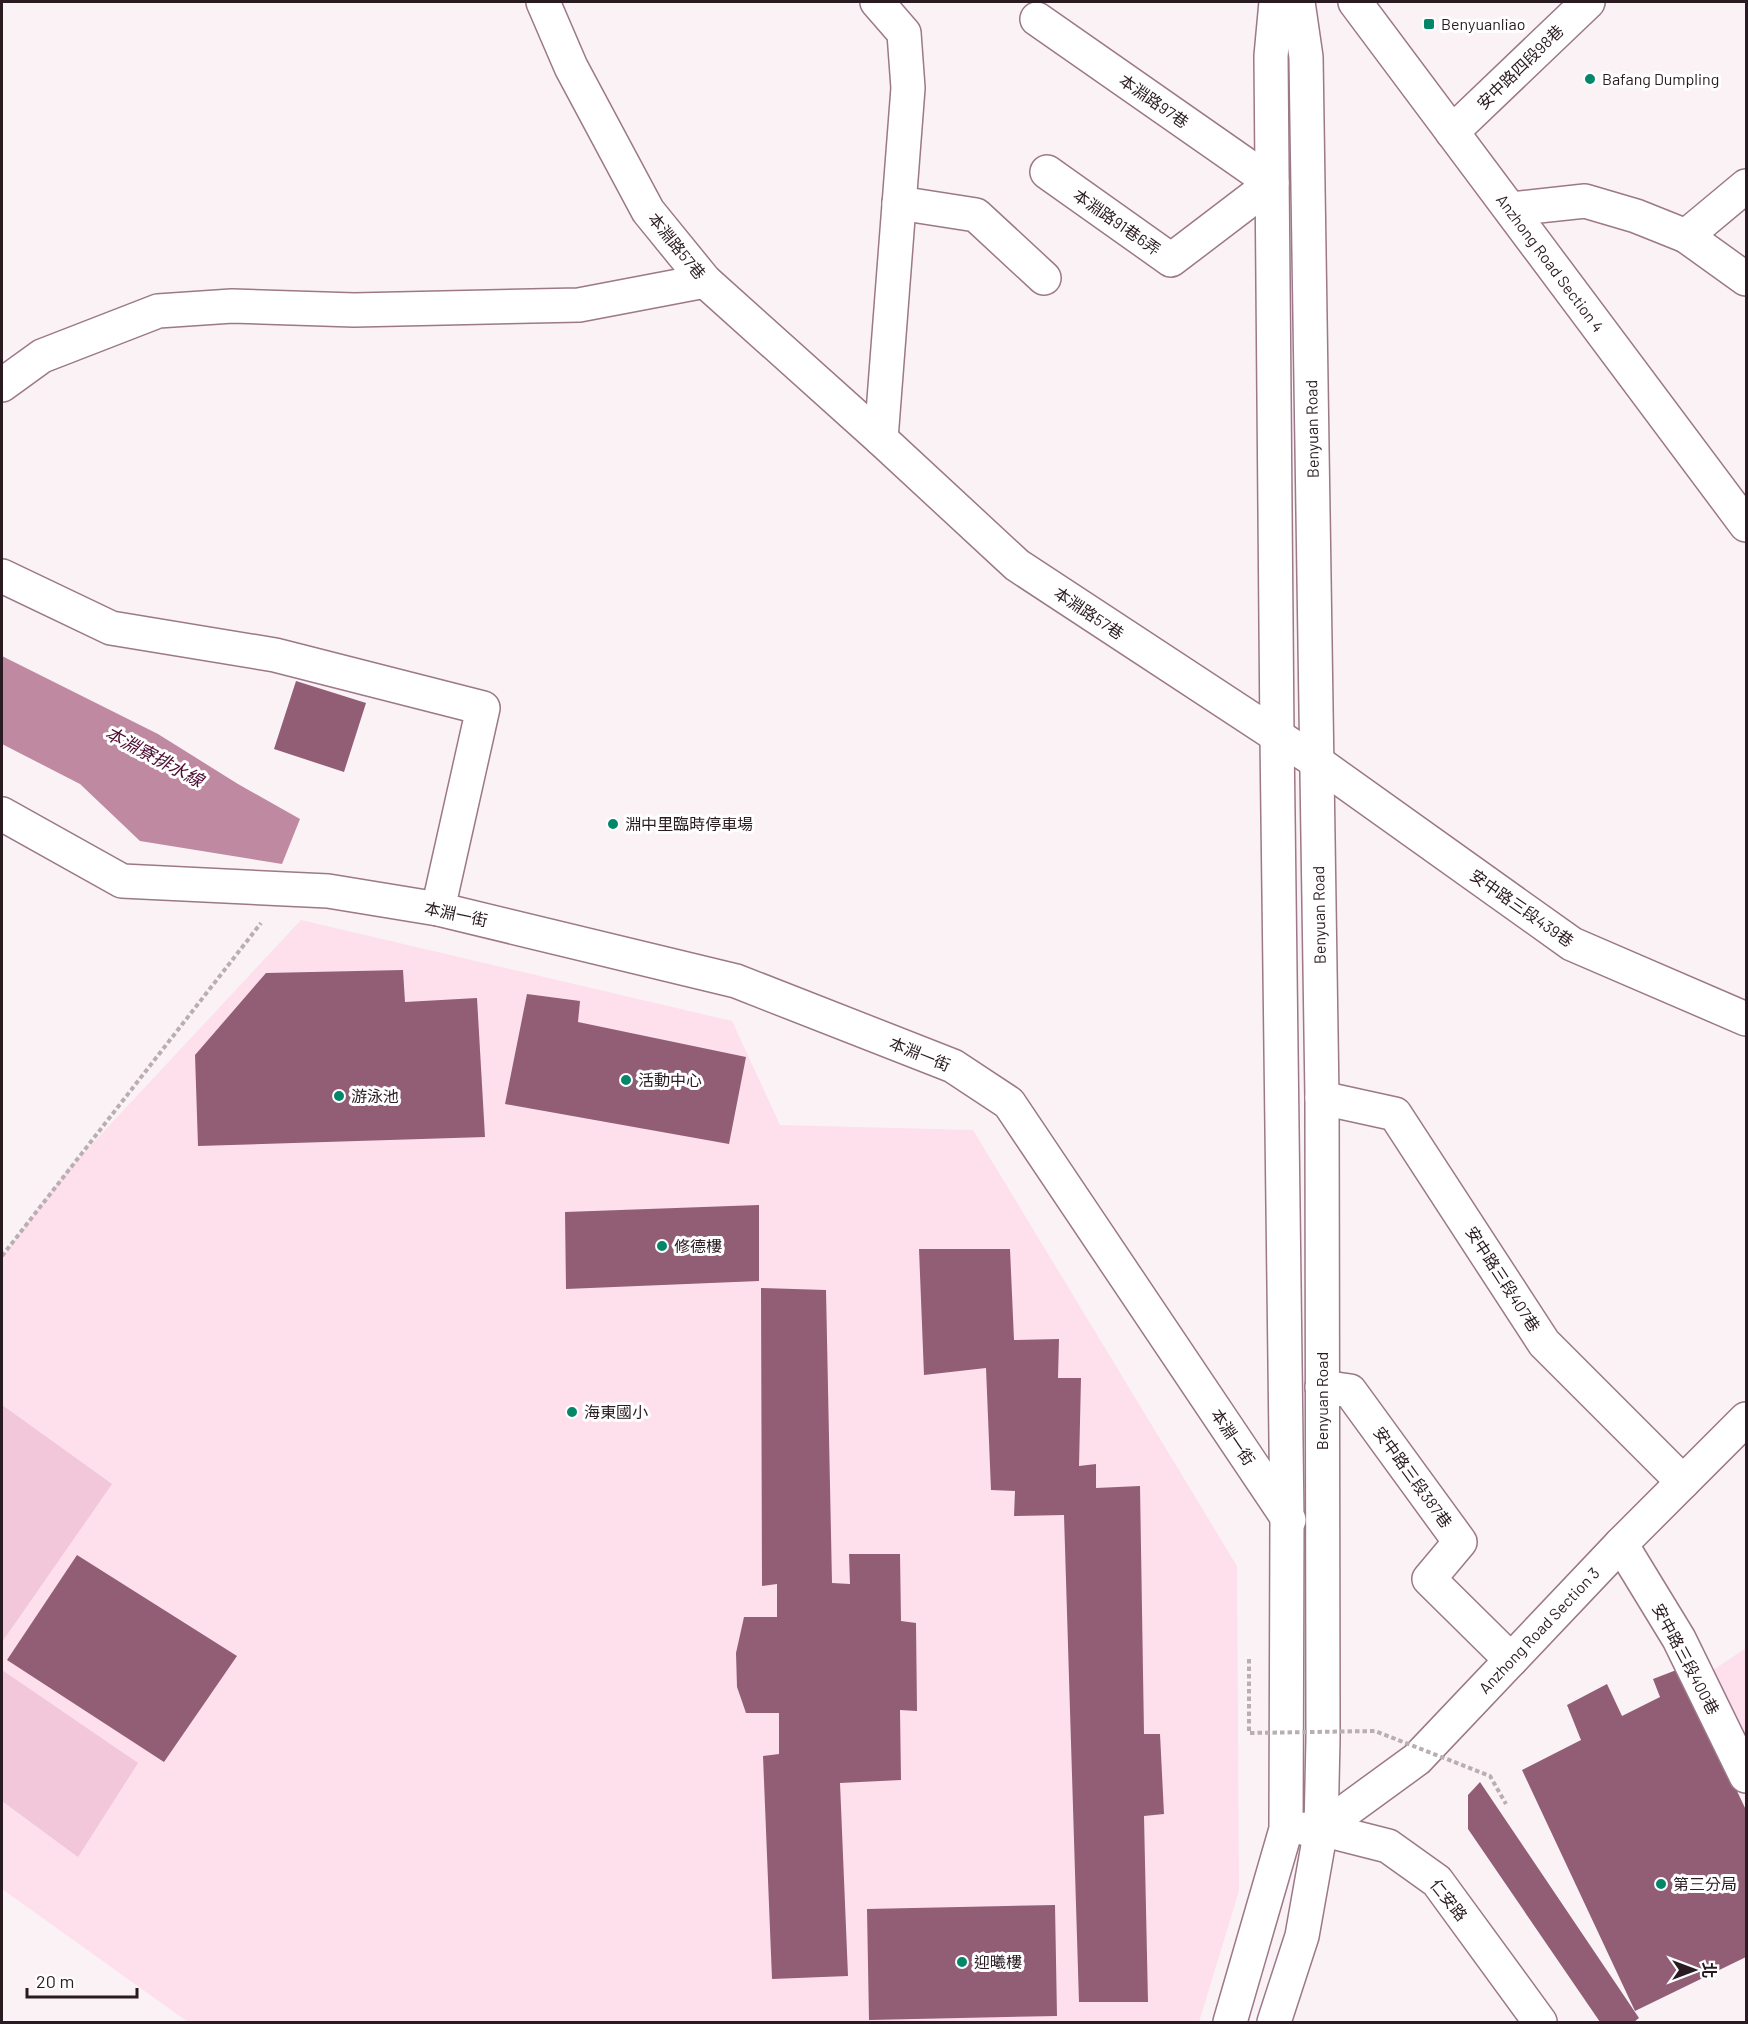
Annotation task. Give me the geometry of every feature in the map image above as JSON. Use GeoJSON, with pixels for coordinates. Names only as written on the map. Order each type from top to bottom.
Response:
{"type":"FeatureCollection","features":[{"type":"Feature","properties":{"kind":"street","name":"本淵路57巷"},"geometry":{"type":"LineString","coordinates":[[543,2],[571,67],[648,211],[705,281],[1017,565],[1277,738],[1317,762]]}},
{"type":"Feature","properties":{"kind":"street"},"geometry":{"type":"LineString","coordinates":[[877,2],[904,33],[908,88],[881,439]]}},
{"type":"Feature","properties":{"kind":"street"},"geometry":{"type":"LineString","coordinates":[[1230,2022],[1286,1829],[1287,1519],[1271,56],[1276,2]]}},
{"type":"Feature","properties":{"kind":"street","name":"Benyuan Road"},"geometry":{"type":"LineString","coordinates":[[1298,2],[1306,57],[1322,1098],[1323,1739],[1321,1829]]}},
{"type":"Feature","properties":{"kind":"street","name":"Anzhong Road Section 4"},"geometry":{"type":"LineString","coordinates":[[1355,2],[1746,525]]}},
{"type":"Feature","properties":{"kind":"street","name":"安中路四段98巷"},"geometry":{"type":"LineString","coordinates":[[1452,132],[1588,2]]}},
{"type":"Feature","properties":{"kind":"street","name":"本淵路97巷"},"geometry":{"type":"LineString","coordinates":[[1037,19],[1272,183]]}},
{"type":"Feature","properties":{"kind":"street","name":"本淵路91巷6弄"},"geometry":{"type":"LineString","coordinates":[[1047,172],[1171,260],[1272,183]]}},
{"type":"Feature","properties":{"kind":"street"},"geometry":{"type":"LineString","coordinates":[[1686,236],[1746,186]]}},
{"type":"Feature","properties":{"kind":"street"},"geometry":{"type":"LineString","coordinates":[[1512,209],[1585,201],[1636,216],[1686,236],[1746,279]]}},
{"type":"Feature","properties":{"kind":"street"},"geometry":{"type":"LineString","coordinates":[[899,203],[976,215],[1044,278]]}},
{"type":"Feature","properties":{"kind":"street"},"geometry":{"type":"LineString","coordinates":[[2,386],[42,356],[158,311],[231,306],[354,310],[579,305],[705,281]]}},
{"type":"Feature","properties":{"kind":"street"},"geometry":{"type":"LineString","coordinates":[[2,576],[111,628],[275,655],[483,708],[438,909]]}},
{"type":"Feature","properties":{"kind":"street","name":"安中路三段439巷"},"geometry":{"type":"LineString","coordinates":[[1317,762],[1572,944],[1746,1019]]}},
{"type":"Feature","properties":{"kind":"street","name":"本淵一街"},"geometry":{"type":"LineString","coordinates":[[2,814],[122,881],[328,891],[438,909],[736,981],[953,1066],[1009,1103],[1287,1519],[1322,1561]]}},
{"type":"Feature","properties":{"kind":"street","name":"安中路三段407巷"},"geometry":{"type":"LineString","coordinates":[[1322,1098],[1395,1114],[1544,1343],[1683,1482]]}},
{"type":"Feature","properties":{"kind":"street","name":"安中路三段387巷"},"geometry":{"type":"LineString","coordinates":[[1322,1388],[1350,1391],[1460,1542],[1429,1579],[1511,1660]]}},
{"type":"Feature","properties":{"kind":"street","name":"Anzhong Road Section 3"},"geometry":{"type":"LineString","coordinates":[[1321,1829],[1417,1759],[1621,1544],[1746,1419]]}},
{"type":"Feature","properties":{"kind":"street","name":"安中路三段400巷"},"geometry":{"type":"LineString","coordinates":[[1621,1544],[1679,1639],[1746,1776]]}},
{"type":"Feature","properties":{"kind":"street"},"geometry":{"type":"LineString","coordinates":[[1274,2022],[1302,1936],[1321,1829],[1286,1829]]}},
{"type":"Feature","properties":{"kind":"street","name":"仁安路"},"geometry":{"type":"LineString","coordinates":[[1321,1829],[1388,1846],[1437,1881],[1540,2022]]}},
{"type":"Feature","properties":{"kind":"path"},"geometry":{"type":"LineString","coordinates":[[2,1256],[287,889]]}},
{"type":"Feature","properties":{"kind":"path"},"geometry":{"type":"LineString","coordinates":[[1249,1659],[1249,1733],[1375,1731],[1490,1776],[1506,1804]]}},
{"type":"Feature","properties":{"kind":"shaded area","name":"海東國小"},"geometry":{"type":"Polygon","coordinates":[[[301,920],[732,1021],[780,1125],[973,1130],[1237,1566],[1239,1891],[1199,2022],[188,2022],[2,1889],[2,1257],[64,1174],[301,920]]]}},
{"type":"Feature","properties":{"kind":"shaded area"},"geometry":{"type":"Polygon","coordinates":[[[2,1405],[112,1484],[2,1642],[2,1405]]]}},
{"type":"Feature","properties":{"kind":"shaded area"},"geometry":{"type":"Polygon","coordinates":[[[1746,1648],[1746,1734],[1713,1670],[1746,1648]]]}},
{"type":"Feature","properties":{"kind":"shaded area"},"geometry":{"type":"Polygon","coordinates":[[[2,1670],[138,1763],[78,1857],[2,1801],[2,1670]]]}},
{"type":"Feature","properties":{"kind":"water","name":"本淵寮排水線"},"geometry":{"type":"Polygon","coordinates":[[[2,656],[158,734],[238,784],[300,819],[282,864],[140,841],[80,784],[2,744],[2,656]]]}},
{"type":"Feature","properties":{"kind":"building"},"geometry":{"type":"Polygon","coordinates":[[[296,681],[366,703],[344,772],[274,749],[296,681]]]}},
{"type":"Feature","properties":{"kind":"building","name":"游泳池"},"geometry":{"type":"Polygon","coordinates":[[[403,970],[405,1002],[477,998],[485,1137],[198,1146],[195,1055],[266,973],[403,970]]]}},
{"type":"Feature","properties":{"kind":"building","name":"活動中心"},"geometry":{"type":"Polygon","coordinates":[[[527,994],[580,1001],[578,1022],[746,1057],[729,1144],[505,1104],[527,994]]]}},
{"type":"Feature","properties":{"kind":"building","name":"修德樓"},"geometry":{"type":"Polygon","coordinates":[[[759,1205],[759,1281],[566,1289],[565,1212],[759,1205]]]}},
{"type":"Feature","properties":{"kind":"building"},"geometry":{"type":"Polygon","coordinates":[[[919,1249],[1010,1249],[1014,1340],[1059,1339],[1058,1378],[1081,1378],[1079,1466],[1096,1464],[1096,1488],[1140,1486],[1144,1734],[1160,1734],[1164,1814],[1144,1816],[1148,2002],[1079,2002],[1064,1515],[1014,1516],[1015,1491],[991,1490],[986,1368],[924,1375],[919,1249]]]}},
{"type":"Feature","properties":{"kind":"building"},"geometry":{"type":"Polygon","coordinates":[[[761,1288],[826,1290],[832,1583],[850,1584],[849,1554],[900,1554],[901,1621],[916,1623],[917,1711],[900,1710],[901,1780],[840,1783],[848,1976],[772,1979],[763,1756],[779,1754],[779,1713],[746,1713],[737,1687],[736,1653],[744,1617],[777,1617],[777,1584],[762,1586],[761,1288]]]}},
{"type":"Feature","properties":{"kind":"building"},"geometry":{"type":"Polygon","coordinates":[[[77,1555],[237,1656],[164,1762],[7,1660],[77,1555]]]}},
{"type":"Feature","properties":{"kind":"building","name":"第三分局"},"geometry":{"type":"Polygon","coordinates":[[[1679,1669],[1746,1810],[1746,1957],[1635,2011],[1522,1770],[1581,1740],[1567,1705],[1607,1684],[1622,1716],[1660,1697],[1653,1679],[1679,1669]]]}},
{"type":"Feature","properties":{"kind":"building"},"geometry":{"type":"Polygon","coordinates":[[[1480,1782],[1639,2018],[1634,2022],[1600,2022],[1468,1829],[1468,1795],[1480,1782]]]}},
{"type":"Feature","properties":{"kind":"building","name":"迎曦樓"},"geometry":{"type":"Polygon","coordinates":[[[1055,1905],[1057,2016],[869,2020],[867,1909],[1055,1905]]]}},
{"type":"Feature","properties":{"kind":"place","name":"Benyuanliao"},"geometry":{"type":"Point","coordinates":[1429,24]}},
{"type":"Feature","properties":{"kind":"place","name":"Bafang Dumpling"},"geometry":{"type":"Point","coordinates":[1590,79]}},
{"type":"Feature","properties":{"kind":"place","name":"淵中里臨時停車場"},"geometry":{"type":"Point","coordinates":[613,824]}},
{"type":"Feature","properties":{"kind":"place","name":"活動中心"},"geometry":{"type":"Point","coordinates":[626,1080]}},
{"type":"Feature","properties":{"kind":"place","name":"游泳池"},"geometry":{"type":"Point","coordinates":[339,1096]}},
{"type":"Feature","properties":{"kind":"place","name":"修德樓"},"geometry":{"type":"Point","coordinates":[662,1246]}},
{"type":"Feature","properties":{"kind":"place","name":"海東國小"},"geometry":{"type":"Point","coordinates":[572,1412]}},
{"type":"Feature","properties":{"kind":"place","name":"第三分局"},"geometry":{"type":"Point","coordinates":[1661,1884]}},
{"type":"Feature","properties":{"kind":"place","name":"迎曦樓"},"geometry":{"type":"Point","coordinates":[962,1962]}}]}
